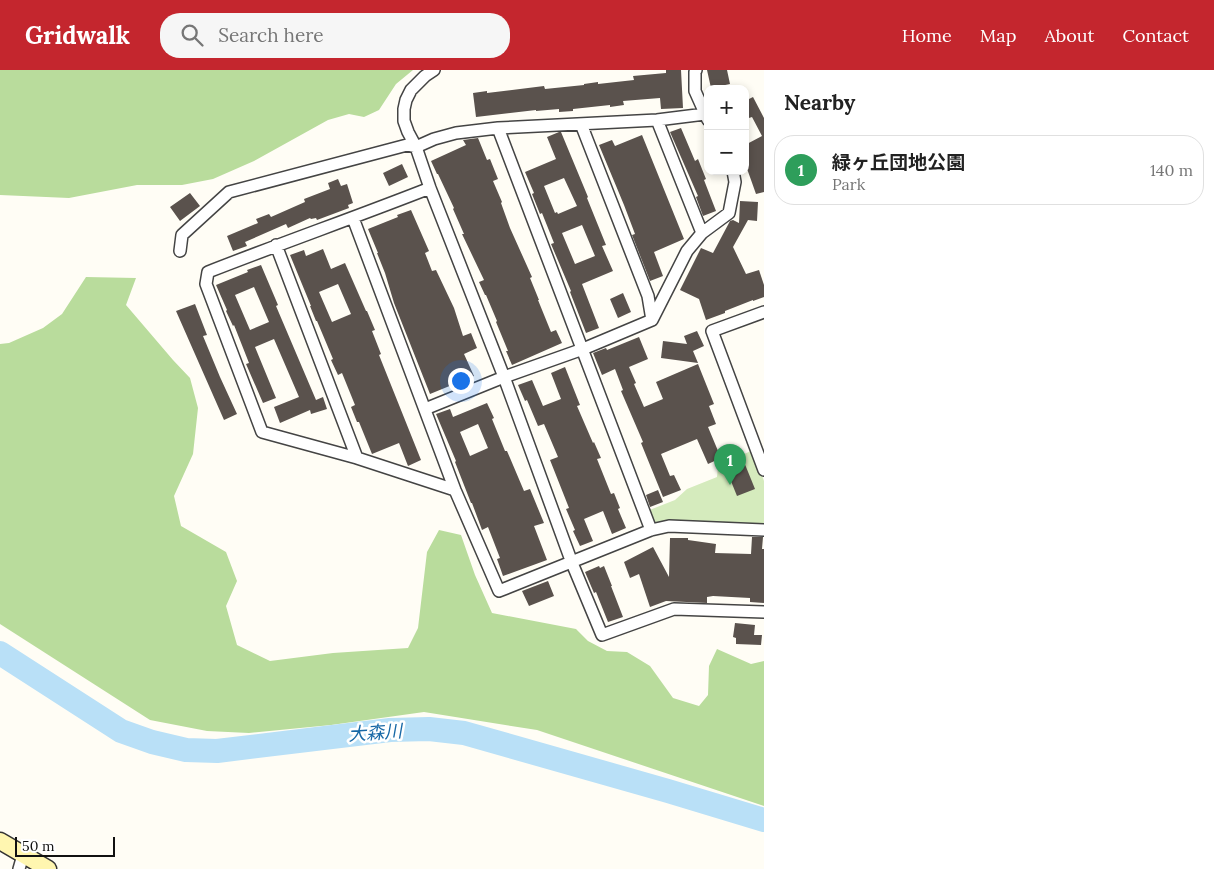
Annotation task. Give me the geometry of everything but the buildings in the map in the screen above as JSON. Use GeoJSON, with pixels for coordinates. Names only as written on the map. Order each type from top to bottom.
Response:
{"type":"FeatureCollection","features":[{"type":"Feature","properties":{"kind":"main road"},"geometry":{"type":"LineString","coordinates":[[0,841],[21,862],[48,869]]}},
{"type":"Feature","properties":{"kind":"street"},"geometry":{"type":"LineString","coordinates":[[434,70],[411,90],[406,100],[404,121],[416,146],[430,188],[504,377],[572,563],[602,635],[674,609],[764,612]]}},
{"type":"Feature","properties":{"kind":"street"},"geometry":{"type":"LineString","coordinates":[[696,70],[694,72],[695,91],[704,112]]}},
{"type":"Feature","properties":{"kind":"street"},"geometry":{"type":"LineString","coordinates":[[180,251],[182,235],[229,192],[407,145],[416,146],[456,133],[498,128],[704,117]]}},
{"type":"Feature","properties":{"kind":"street"},"geometry":{"type":"LineString","coordinates":[[657,120],[702,233]]}},
{"type":"Feature","properties":{"kind":"street"},"geometry":{"type":"LineString","coordinates":[[581,124],[648,296],[652,320]]}},
{"type":"Feature","properties":{"kind":"street"},"geometry":{"type":"LineString","coordinates":[[498,128],[651,530]]}},
{"type":"Feature","properties":{"kind":"street"},"geometry":{"type":"LineString","coordinates":[[425,409],[504,377],[583,349],[652,320],[687,251],[702,233],[729,213],[735,182],[734,175]]}},
{"type":"Feature","properties":{"kind":"street"},"geometry":{"type":"LineString","coordinates":[[430,188],[208,272],[206,284],[262,432],[358,458],[455,490]]}},
{"type":"Feature","properties":{"kind":"street"},"geometry":{"type":"LineString","coordinates":[[353,218],[455,490],[499,591],[651,530],[669,526],[764,530]]}},
{"type":"Feature","properties":{"kind":"street"},"geometry":{"type":"LineString","coordinates":[[276,245],[358,458]]}},
{"type":"Feature","properties":{"kind":"street"},"geometry":{"type":"LineString","coordinates":[[763,466],[712,331],[764,312]]}},
{"type":"Feature","properties":{"kind":"green space"},"geometry":{"type":"Polygon","coordinates":[[[0,70],[413,70],[396,84],[379,110],[364,117],[349,114],[328,120],[254,161],[213,179],[182,185],[137,185],[69,198],[0,195],[0,70]]]}},
{"type":"Feature","properties":{"kind":"green space"},"geometry":{"type":"Polygon","coordinates":[[[86,277],[136,278],[126,305],[190,378],[198,408],[193,454],[174,496],[181,526],[226,552],[237,581],[226,606],[237,645],[270,661],[333,653],[408,648],[418,628],[427,552],[439,530],[461,535],[475,575],[492,613],[576,629],[588,641],[607,651],[627,652],[650,666],[673,698],[699,706],[708,695],[709,666],[717,649],[751,664],[764,661],[764,806],[537,730],[424,712],[331,725],[249,733],[207,731],[150,720],[0,624],[0,344],[9,343],[43,328],[62,314],[86,277]]]}},
{"type":"Feature","properties":{"kind":"green space"},"geometry":{"type":"Polygon","coordinates":[[[753,450],[764,481],[764,526],[653,526],[647,511],[675,500],[687,489],[717,477],[718,466],[753,450]]]}},
{"type":"Feature","properties":{"kind":"waterway","name":"大森川"},"geometry":{"type":"LineString","coordinates":[[0,653],[121,731],[152,742],[186,750],[217,751],[390,730],[429,729],[464,733],[764,820]]}},
{"type":"Feature","properties":{"kind":"place","name":"緑ヶ丘団地公園"},"geometry":{"type":"Point","coordinates":[730,485]}}]}
